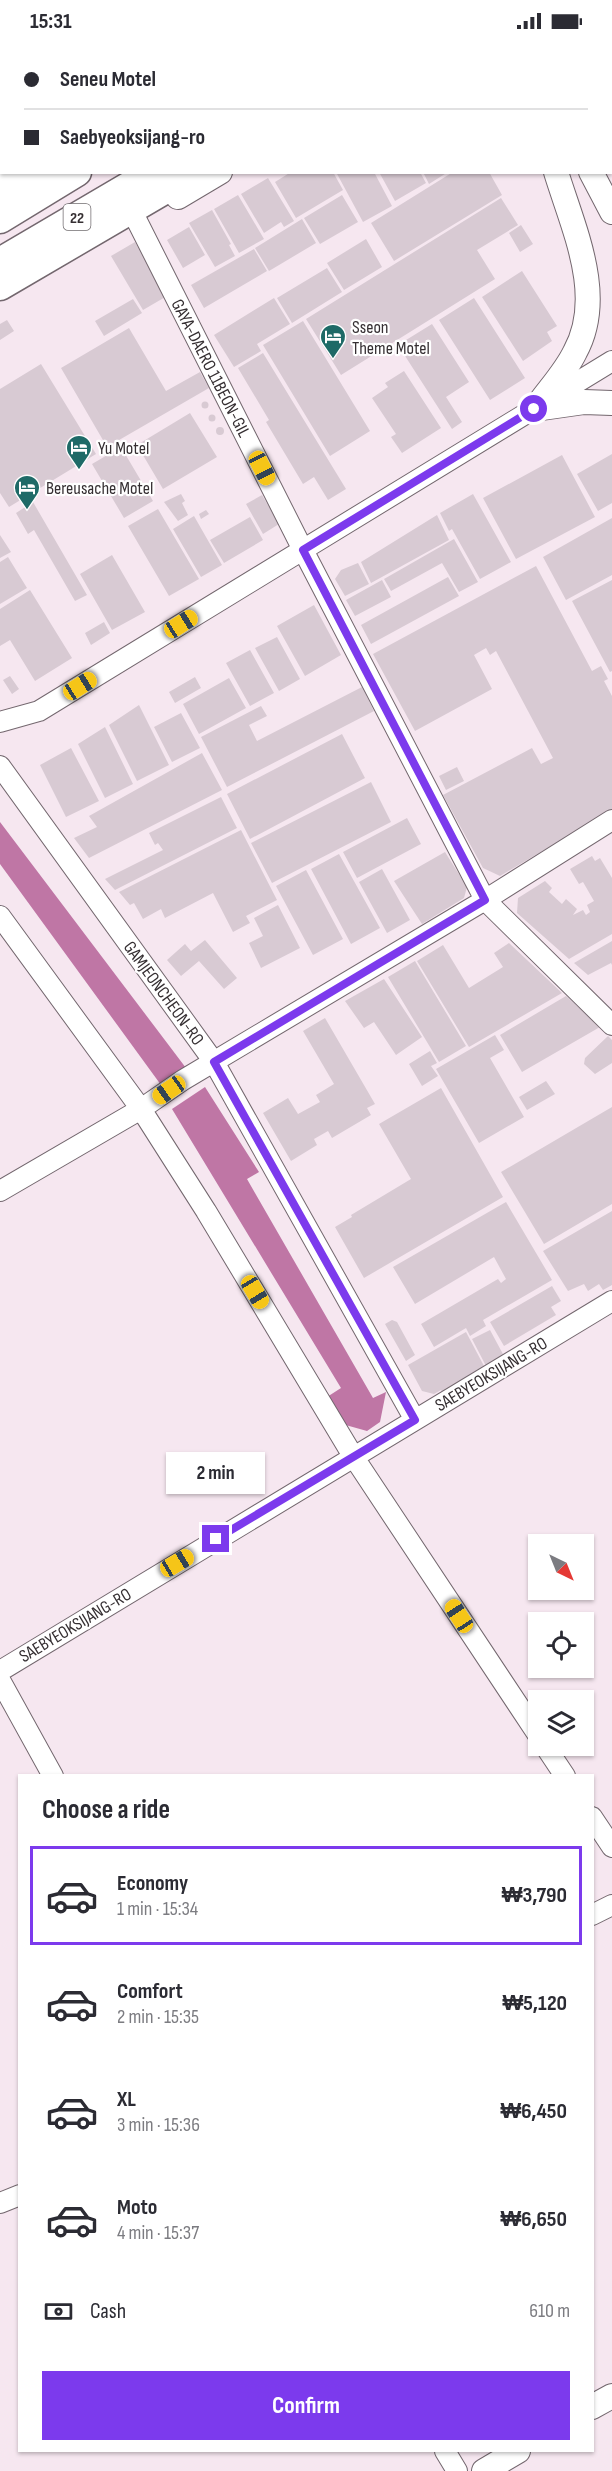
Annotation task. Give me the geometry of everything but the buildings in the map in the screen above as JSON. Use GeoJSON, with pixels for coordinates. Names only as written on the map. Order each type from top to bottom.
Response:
{"type":"FeatureCollection","features":[{"type":"Feature","properties":{"kind":"highway"},"geometry":{"type":"LineString","coordinates":[[0,195],[35,174]]}},
{"type":"Feature","properties":{"kind":"highway","name":"22"},"geometry":{"type":"LineString","coordinates":[[0,219],[74,174]]}},
{"type":"Feature","properties":{"kind":"highway"},"geometry":{"type":"LineString","coordinates":[[0,286],[161,180],[186,174]]}},
{"type":"Feature","properties":{"kind":"highway","name":"22"},"geometry":{"type":"LineString","coordinates":[[0,262],[161,180]]}},
{"type":"Feature","properties":{"kind":"main road"},"geometry":{"type":"LineString","coordinates":[[0,206],[53,174]]}},
{"type":"Feature","properties":{"kind":"main road"},"geometry":{"type":"LineString","coordinates":[[0,301],[217,174]]}},
{"type":"Feature","properties":{"kind":"main road"},"geometry":{"type":"LineString","coordinates":[[534,409],[576,352],[583,334],[586,314],[585,272],[581,245],[559,182],[542,174]]}},
{"type":"Feature","properties":{"kind":"main road"},"geometry":{"type":"LineString","coordinates":[[592,174],[612,213]]}},
{"type":"Feature","properties":{"kind":"main road"},"geometry":{"type":"LineString","coordinates":[[0,273],[161,180]]}},
{"type":"Feature","properties":{"kind":"main road"},"geometry":{"type":"LineString","coordinates":[[534,409],[584,402],[612,403]]}},
{"type":"Feature","properties":{"kind":"main road"},"geometry":{"type":"LineString","coordinates":[[594,2406],[612,2396]]}},
{"type":"Feature","properties":{"kind":"main road"},"geometry":{"type":"LineString","coordinates":[[484,2471],[516,2452]]}},
{"type":"Feature","properties":{"kind":"street","name":"GAYA-DAERO 11BEON-GIL"},"geometry":{"type":"LineString","coordinates":[[137,221],[303,550],[485,900],[612,1025]]}},
{"type":"Feature","properties":{"kind":"street"},"geometry":{"type":"LineString","coordinates":[[0,722],[39,711],[612,361]]}},
{"type":"Feature","properties":{"kind":"street","name":"GAMJEONCHEON-RO"},"geometry":{"type":"LineString","coordinates":[[0,766],[214,1062],[415,1420]]}},
{"type":"Feature","properties":{"kind":"street"},"geometry":{"type":"LineString","coordinates":[[0,1191],[141,1109],[183,1080],[485,900],[612,820]]}},
{"type":"Feature","properties":{"kind":"street"},"geometry":{"type":"LineString","coordinates":[[0,916],[141,1109],[206,1211],[354,1456],[528,1720]]}},
{"type":"Feature","properties":{"kind":"street","name":"SAEBYEOKSIJANG-RO"},"geometry":{"type":"LineString","coordinates":[[0,1671],[612,1301]]}},
{"type":"Feature","properties":{"kind":"street"},"geometry":{"type":"LineString","coordinates":[[0,1680],[52,1774]]}},
{"type":"Feature","properties":{"kind":"street"},"geometry":{"type":"LineString","coordinates":[[552,1756],[564,1774]]}},
{"type":"Feature","properties":{"kind":"street"},"geometry":{"type":"LineString","coordinates":[[594,1820],[612,1846]]}},
{"type":"Feature","properties":{"kind":"street"},"geometry":{"type":"LineString","coordinates":[[594,1915],[612,1905]]}},
{"type":"Feature","properties":{"kind":"street"},"geometry":{"type":"LineString","coordinates":[[0,2203],[18,2196]]}},
{"type":"Feature","properties":{"kind":"street"},"geometry":{"type":"LineString","coordinates":[[446,2452],[457,2471]]}},
{"type":"Feature","properties":{"kind":"shaded area"},"geometry":{"type":"Polygon","coordinates":[[[0,822],[186,1068],[161,1085],[0,864],[0,822]]]}},
{"type":"Feature","properties":{"kind":"shaded area"},"geometry":{"type":"Polygon","coordinates":[[[205,1087],[259,1172],[247,1179],[373,1398],[386,1392],[380,1422],[367,1431],[342,1424],[327,1397],[341,1388],[172,1109],[205,1087]]]}},
{"type":"Feature","properties":{"kind":"place","name":"Sseon Theme Motel"},"geometry":{"type":"Point","coordinates":[333,360]}},
{"type":"Feature","properties":{"kind":"place","name":"Yu Motel"},"geometry":{"type":"Point","coordinates":[79,471]}},
{"type":"Feature","properties":{"kind":"place","name":"Bereusache Motel"},"geometry":{"type":"Point","coordinates":[27,511]}},
{"type":"Feature","properties":{"kind":"route"},"geometry":{"type":"LineString","coordinates":[[216,1539],[415,1420],[214,1062],[485,900],[303,550],[534,409]]}}]}
